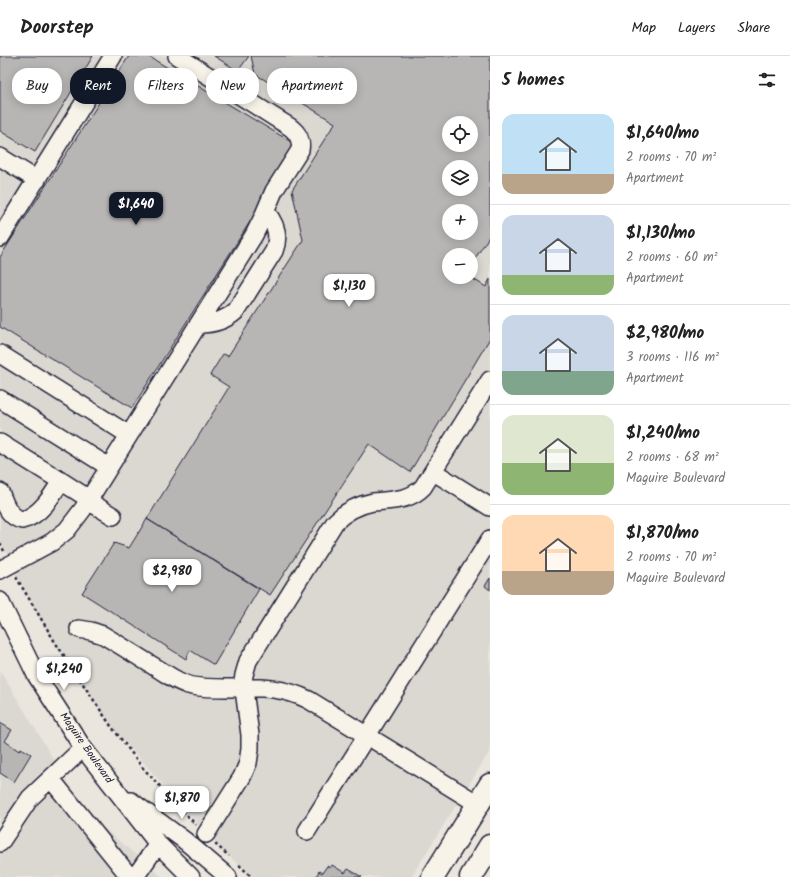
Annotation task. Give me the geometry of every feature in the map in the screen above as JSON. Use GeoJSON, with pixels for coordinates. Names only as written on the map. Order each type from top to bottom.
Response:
{"type":"FeatureCollection","features":[{"type":"Feature","properties":{"kind":"highway"},"geometry":{"type":"LineString","coordinates":[[433,877],[490,785]]}},
{"type":"Feature","properties":{"kind":"highway"},"geometry":{"type":"LineString","coordinates":[[471,877],[490,846]]}},
{"type":"Feature","properties":{"kind":"street"},"geometry":{"type":"LineString","coordinates":[[0,238],[113,56]]}},
{"type":"Feature","properties":{"kind":"street"},"geometry":{"type":"LineString","coordinates":[[0,570],[52,542],[67,530],[89,500],[254,235],[266,212],[274,191],[300,150],[301,143],[298,135],[290,127],[177,56]]}},
{"type":"Feature","properties":{"kind":"street"},"geometry":{"type":"LineString","coordinates":[[0,157],[37,180]]}},
{"type":"Feature","properties":{"kind":"street"},"geometry":{"type":"LineString","coordinates":[[198,324],[216,323],[231,316],[236,311],[274,251],[277,244],[277,230],[266,212]]}},
{"type":"Feature","properties":{"kind":"street"},"geometry":{"type":"LineString","coordinates":[[0,354],[129,435]]}},
{"type":"Feature","properties":{"kind":"street"},"geometry":{"type":"LineString","coordinates":[[184,840],[193,833],[201,830],[242,777],[248,763],[250,750],[250,735],[243,687],[245,668],[251,655],[335,522],[345,513],[359,506],[372,502],[405,498],[416,494],[424,487],[490,380]]}},
{"type":"Feature","properties":{"kind":"street"},"geometry":{"type":"LineString","coordinates":[[0,399],[109,467]]}},
{"type":"Feature","properties":{"kind":"street"},"geometry":{"type":"LineString","coordinates":[[0,443],[113,516]]}},
{"type":"Feature","properties":{"kind":"street"},"geometry":{"type":"LineString","coordinates":[[434,472],[490,507]]}},
{"type":"Feature","properties":{"kind":"street"},"geometry":{"type":"LineString","coordinates":[[0,492],[9,512],[14,517],[25,520],[41,509],[52,496],[61,481]]}},
{"type":"Feature","properties":{"kind":"street"},"geometry":{"type":"LineString","coordinates":[[307,831],[490,539]]}},
{"type":"Feature","properties":{"kind":"street","name":"Maguire Boulevard"},"geometry":{"type":"LineString","coordinates":[[0,602],[36,675],[83,748],[158,844],[191,877]]}},
{"type":"Feature","properties":{"kind":"street"},"geometry":{"type":"LineString","coordinates":[[79,629],[103,635],[182,683],[216,688],[243,687],[274,689],[295,694],[309,700],[478,804]]}},
{"type":"Feature","properties":{"kind":"street"},"geometry":{"type":"LineString","coordinates":[[0,843],[30,798],[83,748]]}},
{"type":"Feature","properties":{"kind":"street"},"geometry":{"type":"LineString","coordinates":[[51,779],[130,877]]}},
{"type":"Feature","properties":{"kind":"street","name":"Maguire Boulevard"},"geometry":{"type":"LineString","coordinates":[[115,789],[184,840],[228,877]]}},
{"type":"Feature","properties":{"kind":"street"},"geometry":{"type":"LineString","coordinates":[[201,830],[210,846],[205,858]]}},
{"type":"Feature","properties":{"kind":"street"},"geometry":{"type":"LineString","coordinates":[[135,877],[158,844]]}},
{"type":"Feature","properties":{"kind":"path"},"geometry":{"type":"LineString","coordinates":[[0,543],[3,549]]}},
{"type":"Feature","properties":{"kind":"path"},"geometry":{"type":"LineString","coordinates":[[17,578],[55,642],[111,726],[143,768],[201,830]]}},
{"type":"Feature","properties":{"kind":"shaded area"},"geometry":{"type":"Polygon","coordinates":[[[0,56],[490,56],[490,751],[411,877],[253,877],[223,851],[113,728],[72,670],[37,614],[0,541],[0,56]]]}},
{"type":"Feature","properties":{"kind":"shaded area"},"geometry":{"type":"Polygon","coordinates":[[[0,670],[85,812],[162,877],[0,877],[0,670]]]}},
{"type":"Feature","properties":{"kind":"building"},"geometry":{"type":"Polygon","coordinates":[[[0,56],[93,56],[86,68],[70,68],[70,94],[35,152],[0,131],[0,56]]]}},
{"type":"Feature","properties":{"kind":"building"},"geometry":{"type":"Polygon","coordinates":[[[129,56],[148,56],[168,68],[134,68],[134,104],[198,104],[198,86],[206,91],[206,104],[228,104],[298,146],[132,408],[0,327],[0,257],[98,104],[126,104],[126,68],[121,68],[129,56]]]}},
{"type":"Feature","properties":{"kind":"building"},"geometry":{"type":"Polygon","coordinates":[[[214,56],[249,56],[240,68],[233,68],[214,56]]]}},
{"type":"Feature","properties":{"kind":"building"},"geometry":{"type":"Polygon","coordinates":[[[251,56],[490,56],[490,235],[478,254],[478,248],[442,248],[442,284],[478,284],[478,282],[486,287],[490,279],[490,338],[410,472],[369,444],[270,595],[147,519],[229,387],[210,375],[223,354],[228,356],[303,240],[292,190],[335,123],[304,104],[357,104],[357,68],[267,68],[267,81],[259,76],[259,68],[254,68],[251,56]]]}},
{"type":"Feature","properties":{"kind":"building"},"geometry":{"type":"Polygon","coordinates":[[[147,519],[259,589],[214,665],[190,650],[186,659],[82,593],[114,543],[129,548],[147,519]]]}},
{"type":"Feature","properties":{"kind":"building"},"geometry":{"type":"Polygon","coordinates":[[[490,578],[490,590],[485,586],[490,578]]]}},
{"type":"Feature","properties":{"kind":"building"},"geometry":{"type":"Polygon","coordinates":[[[0,723],[12,730],[5,741],[19,751],[21,748],[31,754],[14,782],[0,773],[0,723]]]}},
{"type":"Feature","properties":{"kind":"building"},"geometry":{"type":"Polygon","coordinates":[[[332,865],[345,873],[348,869],[362,877],[316,877],[319,871],[322,873],[327,866],[330,868],[332,865]]]}}]}
